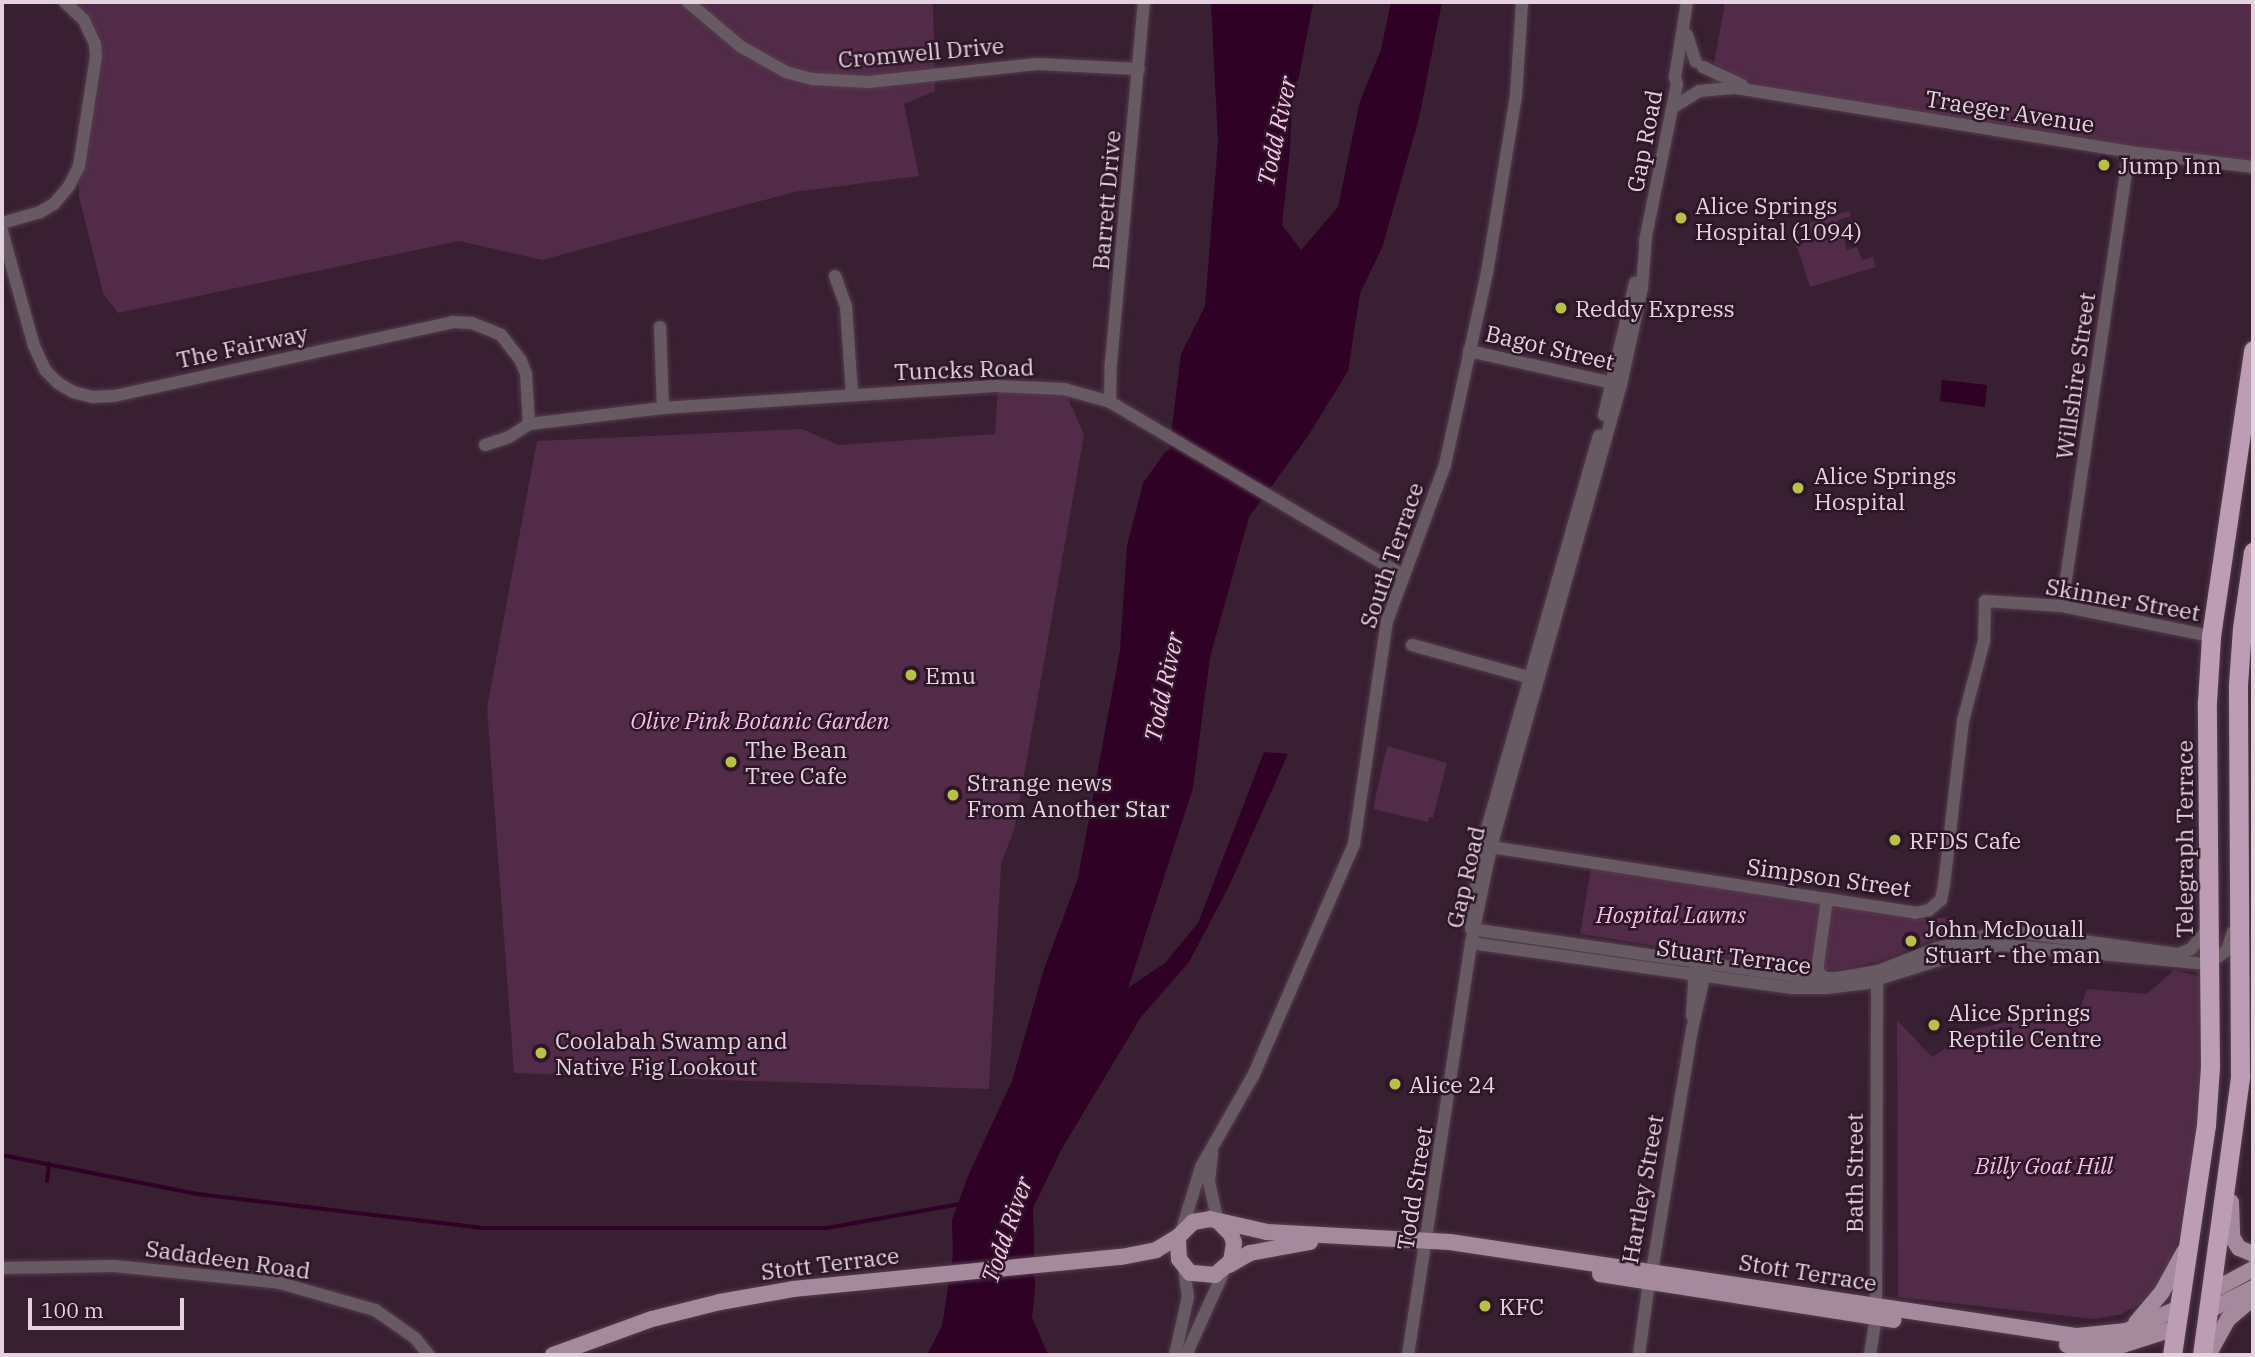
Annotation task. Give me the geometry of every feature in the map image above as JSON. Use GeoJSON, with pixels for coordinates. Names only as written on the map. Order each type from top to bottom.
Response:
{"type":"FeatureCollection","features":[{"type":"Feature","properties":{"kind":"highway","name":"Telegraph Terrace"},"geometry":{"type":"LineString","coordinates":[[2172,1355],[2208,1098],[2207,702],[2211,636],[2252,373],[2253,350]]}},
{"type":"Feature","properties":{"kind":"highway"},"geometry":{"type":"LineString","coordinates":[[2202,1355],[2237,1113],[2241,1038],[2238,778],[2242,628],[2253,552]]}},
{"type":"Feature","properties":{"kind":"highway"},"geometry":{"type":"LineString","coordinates":[[2179,1308],[2212,1291]]}},
{"type":"Feature","properties":{"kind":"highway"},"geometry":{"type":"LineString","coordinates":[[2176,1328],[2208,1311]]}},
{"type":"Feature","properties":{"kind":"main road"},"geometry":{"type":"LineString","coordinates":[[2237,1113],[2231,1230],[2239,1248],[2253,1254]]}},
{"type":"Feature","properties":{"kind":"main road"},"geometry":{"type":"LineString","coordinates":[[1201,1219],[1219,1222],[1231,1234],[1234,1252],[1226,1268],[1206,1277],[1183,1267],[1177,1252],[1179,1235],[1201,1219]]}},
{"type":"Feature","properties":{"kind":"main road","name":"Stott Terrace"},"geometry":{"type":"LineString","coordinates":[[1219,1222],[1267,1232],[1426,1243],[1450,1242],[1876,1312],[2098,1352],[2143,1341],[2176,1328]]}},
{"type":"Feature","properties":{"kind":"main road","name":"Stott Terrace"},"geometry":{"type":"LineString","coordinates":[[553,1355],[652,1319],[720,1302],[793,1289],[1121,1257],[1156,1250],[1179,1235]]}},
{"type":"Feature","properties":{"kind":"main road","name":"Stott Terrace"},"geometry":{"type":"LineString","coordinates":[[1226,1268],[1239,1258],[1266,1249],[1362,1237]]}},
{"type":"Feature","properties":{"kind":"main road"},"geometry":{"type":"LineString","coordinates":[[2126,1331],[2152,1306],[2187,1244]]}},
{"type":"Feature","properties":{"kind":"main road","name":"Stott Terrace"},"geometry":{"type":"LineString","coordinates":[[1121,1257],[1183,1267]]}},
{"type":"Feature","properties":{"kind":"main road"},"geometry":{"type":"LineString","coordinates":[[2212,1291],[2253,1269]]}},
{"type":"Feature","properties":{"kind":"main road"},"geometry":{"type":"LineString","coordinates":[[2208,1311],[2253,1288]]}},
{"type":"Feature","properties":{"kind":"main road"},"geometry":{"type":"LineString","coordinates":[[2208,1355],[2228,1319],[2253,1298]]}},
{"type":"Feature","properties":{"kind":"main road","name":"Stott Terrace"},"geometry":{"type":"LineString","coordinates":[[1876,1312],[2069,1336],[2102,1336],[2126,1331],[2179,1308]]}},
{"type":"Feature","properties":{"kind":"main road"},"geometry":{"type":"LineString","coordinates":[[2098,1352],[2140,1355]]}},
{"type":"Feature","properties":{"kind":"street"},"geometry":{"type":"LineString","coordinates":[[2,223],[40,212],[54,204],[69,186],[79,166],[96,56],[84,20],[65,2]]}},
{"type":"Feature","properties":{"kind":"street","name":"Cromwell Drive"},"geometry":{"type":"LineString","coordinates":[[688,2],[740,46],[786,72],[813,79],[868,82],[1037,64],[1139,69]]}},
{"type":"Feature","properties":{"kind":"street","name":"Barrett Drive"},"geometry":{"type":"LineString","coordinates":[[1110,401],[1111,363],[1144,2]]}},
{"type":"Feature","properties":{"kind":"street","name":"South Terrace"},"geometry":{"type":"LineString","coordinates":[[1179,1235],[1201,1167],[1254,1074],[1354,844],[1380,654],[1402,575],[1445,465],[1487,273],[1516,96],[1522,2]]}},
{"type":"Feature","properties":{"kind":"street","name":"Gap Road"},"geometry":{"type":"LineString","coordinates":[[1680,61],[1687,2]]}},
{"type":"Feature","properties":{"kind":"street","name":"Gap Road"},"geometry":{"type":"LineString","coordinates":[[1474,930],[1480,853],[1544,646],[1640,295],[1646,236],[1677,84],[1675,77],[1693,2]]}},
{"type":"Feature","properties":{"kind":"street"},"geometry":{"type":"LineString","coordinates":[[1672,108],[1696,92],[1706,81],[1689,47],[1687,32]]}},
{"type":"Feature","properties":{"kind":"street"},"geometry":{"type":"LineString","coordinates":[[1680,61],[1700,65]]}},
{"type":"Feature","properties":{"kind":"street","name":"Traeger Avenue"},"geometry":{"type":"LineString","coordinates":[[1700,65],[1762,93]]}},
{"type":"Feature","properties":{"kind":"street"},"geometry":{"type":"LineString","coordinates":[[1677,84],[1682,90],[1696,92]]}},
{"type":"Feature","properties":{"kind":"street","name":"Traeger Avenue"},"geometry":{"type":"LineString","coordinates":[[1696,92],[1723,87],[2129,152],[2253,167]]}},
{"type":"Feature","properties":{"kind":"street","name":"Willshire Street"},"geometry":{"type":"LineString","coordinates":[[2062,606],[2129,152]]}},
{"type":"Feature","properties":{"kind":"street","name":"The Fairway"},"geometry":{"type":"LineString","coordinates":[[2,231],[34,346],[45,370],[58,383],[73,392],[93,397],[114,396],[452,322],[472,323],[501,335],[521,361],[526,374],[529,424]]}},
{"type":"Feature","properties":{"kind":"street"},"geometry":{"type":"LineString","coordinates":[[835,276],[846,306],[852,395]]}},
{"type":"Feature","properties":{"kind":"street"},"geometry":{"type":"LineString","coordinates":[[660,327],[663,408]]}},
{"type":"Feature","properties":{"kind":"street","name":"Bagot Street"},"geometry":{"type":"LineString","coordinates":[[1469,351],[1616,384]]}},
{"type":"Feature","properties":{"kind":"street","name":"Tuncks Road"},"geometry":{"type":"LineString","coordinates":[[485,445],[509,437],[529,424],[663,408],[1026,386],[1064,389],[1110,401],[1402,575]]}},
{"type":"Feature","properties":{"kind":"street","name":"Skinner Street"},"geometry":{"type":"LineString","coordinates":[[1985,601],[2062,606],[2211,636]]}},
{"type":"Feature","properties":{"kind":"street","name":"Simpson Street"},"geometry":{"type":"LineString","coordinates":[[1491,847],[1915,913],[1929,910],[1941,900],[1963,721],[1984,641],[1985,601]]}},
{"type":"Feature","properties":{"kind":"street"},"geometry":{"type":"LineString","coordinates":[[1412,645],[1534,679]]}},
{"type":"Feature","properties":{"kind":"street","name":"Gap Road"},"geometry":{"type":"LineString","coordinates":[[1471,943],[1491,847],[1534,679]]}},
{"type":"Feature","properties":{"kind":"street"},"geometry":{"type":"LineString","coordinates":[[2208,964],[2222,956],[2233,937],[2238,778]]}},
{"type":"Feature","properties":{"kind":"street"},"geometry":{"type":"LineString","coordinates":[[1814,988],[1827,899]]}},
{"type":"Feature","properties":{"kind":"street","name":"Stuart Terrace"},"geometry":{"type":"LineString","coordinates":[[1471,943],[1797,978],[1808,978],[1817,972],[1826,978],[1871,977],[1970,938],[2001,933],[2178,954],[2195,945],[2209,925]]}},
{"type":"Feature","properties":{"kind":"street","name":"Stuart Terrace"},"geometry":{"type":"LineString","coordinates":[[1474,930],[1814,988],[1871,977],[1967,950],[2002,945],[2208,964]]}},
{"type":"Feature","properties":{"kind":"street","name":"Todd Street"},"geometry":{"type":"LineString","coordinates":[[1408,1355],[1471,943]]}},
{"type":"Feature","properties":{"kind":"street","name":"Hartley Street"},"geometry":{"type":"LineString","coordinates":[[1639,1355],[1700,969]]}},
{"type":"Feature","properties":{"kind":"street","name":"Bath Street"},"geometry":{"type":"LineString","coordinates":[[1870,1355],[1876,1312],[1876,1032],[1871,977]]}},
{"type":"Feature","properties":{"kind":"street","name":"South Terrace"},"geometry":{"type":"LineString","coordinates":[[1216,1139],[1209,1182],[1219,1222]]}},
{"type":"Feature","properties":{"kind":"street","name":"Sadadeen Road"},"geometry":{"type":"LineString","coordinates":[[2,1268],[114,1266],[280,1283],[375,1310],[415,1338],[429,1355]]}},
{"type":"Feature","properties":{"kind":"street"},"geometry":{"type":"LineString","coordinates":[[1175,1355],[1188,1297],[1183,1267]]}},
{"type":"Feature","properties":{"kind":"street"},"geometry":{"type":"LineString","coordinates":[[1186,1355],[1226,1268]]}},
{"type":"Feature","properties":{"kind":"green space"},"geometry":{"type":"Polygon","coordinates":[[[65,2],[688,2],[693,6],[699,2],[933,2],[935,91],[904,104],[919,176],[794,192],[542,260],[459,241],[118,313],[103,293],[79,197],[79,166],[95,44],[65,2]]]}},
{"type":"Feature","properties":{"kind":"green space"},"geometry":{"type":"Polygon","coordinates":[[[1725,2],[2253,2],[2253,167],[1780,96],[1714,64],[1725,2]]]}},
{"type":"Feature","properties":{"kind":"green space"},"geometry":{"type":"Polygon","coordinates":[[[1849,211],[1851,216],[1838,220],[1847,250],[1857,247],[1862,260],[1873,257],[1876,267],[1810,287],[1795,241],[1813,236],[1808,223],[1849,211]]]}},
{"type":"Feature","properties":{"kind":"green space","name":"Olive Pink Botanic Garden"},"geometry":{"type":"Polygon","coordinates":[[[998,386],[1064,389],[1084,435],[1015,827],[1001,864],[989,1089],[514,1073],[487,708],[537,441],[802,429],[839,445],[995,434],[998,386]]]}},
{"type":"Feature","properties":{"kind":"green space"},"geometry":{"type":"Polygon","coordinates":[[[1387,746],[1447,763],[1433,818],[1429,817],[1428,822],[1373,809],[1387,746]]]}},
{"type":"Feature","properties":{"kind":"green space","name":"Hospital Lawns"},"geometry":{"type":"Polygon","coordinates":[[[1591,867],[1926,919],[1951,917],[1944,933],[1935,939],[1879,961],[1836,970],[1804,969],[1580,934],[1591,867]]]}},
{"type":"Feature","properties":{"kind":"green space","name":"Billy Goat Hill"},"geometry":{"type":"Polygon","coordinates":[[[2174,970],[2202,977],[2209,1044],[2182,1228],[2164,1279],[2144,1301],[2122,1314],[2094,1319],[1898,1297],[1897,1020],[1932,1057],[1972,1030],[2029,1017],[2077,1017],[2087,989],[2147,994],[2174,970]]]}},
{"type":"Feature","properties":{"kind":"water"},"geometry":{"type":"Polygon","coordinates":[[[1211,2],[1296,2],[1290,150],[1282,225],[1301,250],[1338,207],[1360,101],[1381,50],[1391,2],[1442,2],[1419,118],[1382,248],[1360,293],[1348,371],[1308,436],[1249,517],[1210,657],[1193,788],[1128,988],[1165,963],[1198,923],[1264,752],[1288,754],[1229,886],[1189,962],[1141,1017],[1061,1150],[1033,1208],[1035,1288],[1032,1317],[1048,1355],[927,1355],[942,1326],[953,1255],[952,1220],[968,1176],[1012,1081],[1044,969],[1078,878],[1120,650],[1127,546],[1143,483],[1166,451],[1169,451],[1181,354],[1205,306],[1218,142],[1211,2]]]}},
{"type":"Feature","properties":{"kind":"water"},"geometry":{"type":"Polygon","coordinates":[[[1942,380],[1987,385],[1985,407],[1940,401],[1942,380]]]}},
{"type":"Feature","properties":{"kind":"waterway","name":"Todd River"},"geometry":{"type":"LineString","coordinates":[[1289,75],[1303,2]]}},
{"type":"Feature","properties":{"kind":"waterway"},"geometry":{"type":"LineString","coordinates":[[2,1155],[198,1194],[483,1228],[827,1228],[961,1204]]}},
{"type":"Feature","properties":{"kind":"waterway"},"geometry":{"type":"LineString","coordinates":[[47,1181],[49,1164]]}},
{"type":"Feature","properties":{"kind":"place","name":"Jump Inn"},"geometry":{"type":"Point","coordinates":[2104,165]}},
{"type":"Feature","properties":{"kind":"place","name":"Alice Springs Hospital (1094)"},"geometry":{"type":"Point","coordinates":[1681,218]}},
{"type":"Feature","properties":{"kind":"place","name":"Reddy Express"},"geometry":{"type":"Point","coordinates":[1561,308]}},
{"type":"Feature","properties":{"kind":"place","name":"Alice Springs Hospital"},"geometry":{"type":"Point","coordinates":[1798,488]}},
{"type":"Feature","properties":{"kind":"place","name":"Emu"},"geometry":{"type":"Point","coordinates":[911,675]}},
{"type":"Feature","properties":{"kind":"place","name":"The Bean Tree Cafe"},"geometry":{"type":"Point","coordinates":[731,762]}},
{"type":"Feature","properties":{"kind":"place","name":"Strange news From Another Star"},"geometry":{"type":"Point","coordinates":[953,795]}},
{"type":"Feature","properties":{"kind":"place","name":"RFDS Cafe"},"geometry":{"type":"Point","coordinates":[1895,840]}},
{"type":"Feature","properties":{"kind":"place","name":"John McDouall Stuart - the man"},"geometry":{"type":"Point","coordinates":[1911,941]}},
{"type":"Feature","properties":{"kind":"place","name":"Alice Springs Reptile Centre"},"geometry":{"type":"Point","coordinates":[1934,1025]}},
{"type":"Feature","properties":{"kind":"place","name":"Coolabah Swamp and Native Fig Lookout"},"geometry":{"type":"Point","coordinates":[541,1053]}},
{"type":"Feature","properties":{"kind":"place","name":"Alice 24"},"geometry":{"type":"Point","coordinates":[1395,1084]}},
{"type":"Feature","properties":{"kind":"place","name":"KFC"},"geometry":{"type":"Point","coordinates":[1485,1306]}}]}
